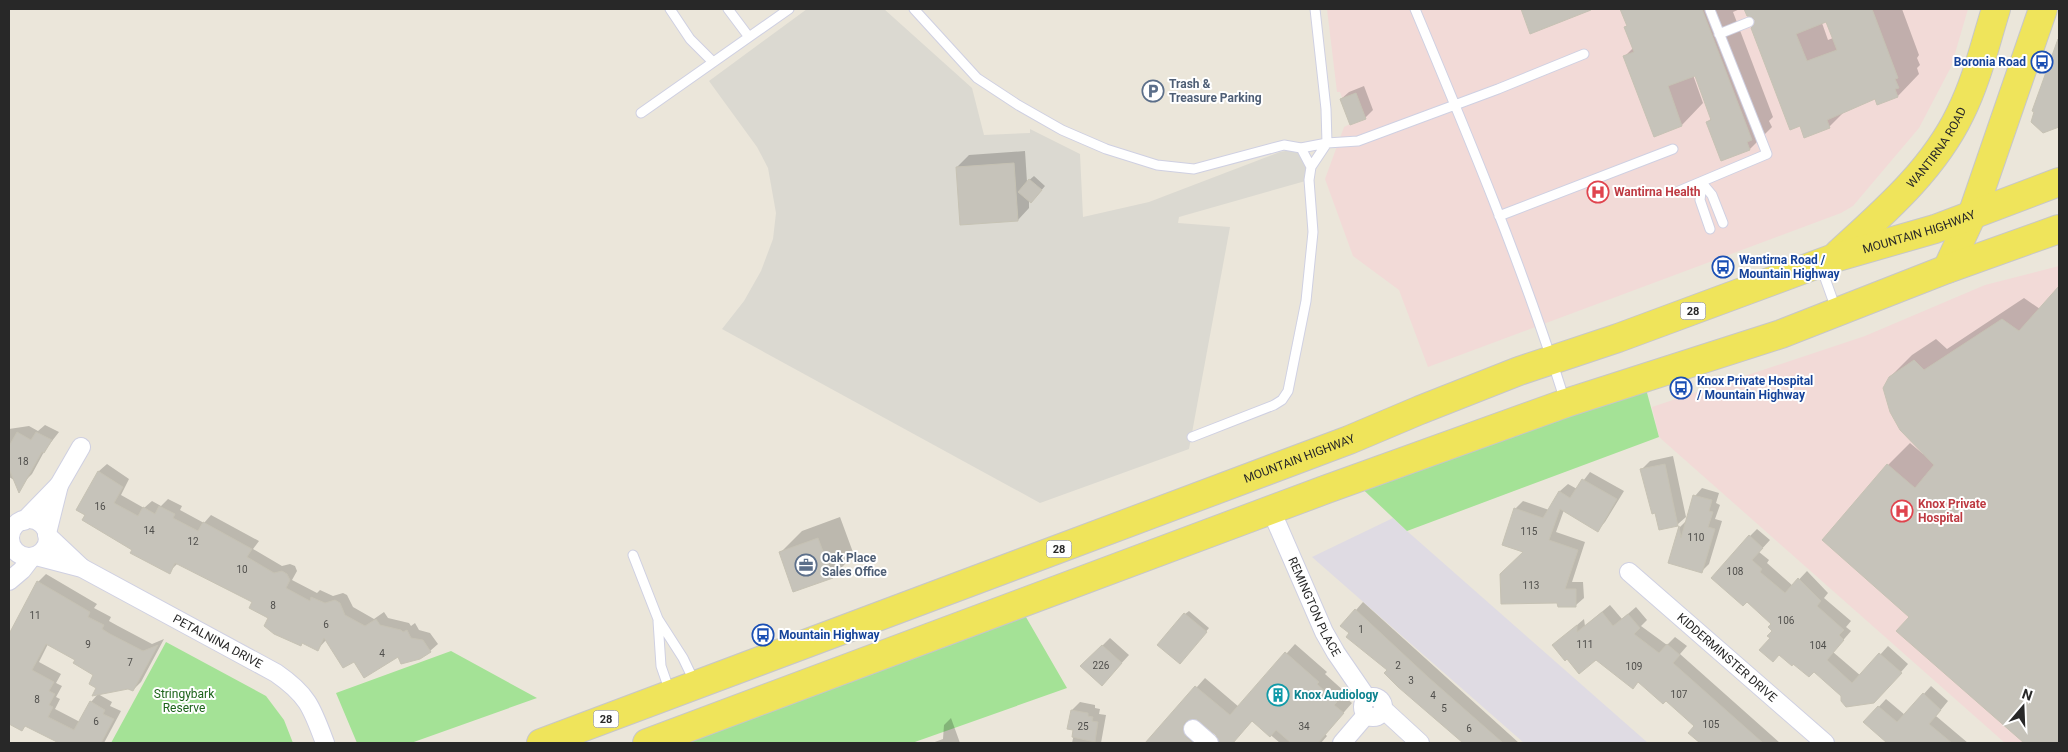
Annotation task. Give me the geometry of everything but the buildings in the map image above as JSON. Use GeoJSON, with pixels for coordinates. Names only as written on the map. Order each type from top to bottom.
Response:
{"type":"FeatureCollection","features":[{"type":"Feature","properties":{"kind":"main road","name":"WANTIRNA ROAD"},"geometry":{"type":"LineString","coordinates":[[1827,261],[1888,208],[1927,167],[1942,145],[1960,114],[1971,89],[1996,9]]}},
{"type":"Feature","properties":{"kind":"main road"},"geometry":{"type":"LineString","coordinates":[[1947,269],[1972,215],[2043,9]]}},
{"type":"Feature","properties":{"kind":"main road","name":"MOUNTAIN HIGHWAY"},"geometry":{"type":"LineString","coordinates":[[541,743],[1349,440],[1420,410],[1552,359],[1618,338],[1827,261],[1935,229],[2059,182]]}},
{"type":"Feature","properties":{"kind":"main road"},"geometry":{"type":"LineString","coordinates":[[647,743],[1271,510],[1566,404],[1837,314],[1947,269],[2059,229]]}},
{"type":"Feature","properties":{"kind":"main road"},"geometry":{"type":"LineString","coordinates":[[696,685],[697,724]]}},
{"type":"Feature","properties":{"kind":"main road"},"geometry":{"type":"LineString","coordinates":[[671,694],[697,724]]}},
{"type":"Feature","properties":{"kind":"street"},"geometry":{"type":"LineString","coordinates":[[9,581],[34,556],[45,548],[59,485],[80,447]]}},
{"type":"Feature","properties":{"kind":"street"},"geometry":{"type":"LineString","coordinates":[[9,562],[14,530],[59,485]]}},
{"type":"Feature","properties":{"kind":"street","name":"REMINGTON PLACE"},"geometry":{"type":"LineString","coordinates":[[1271,510],[1324,632],[1367,707]]}},
{"type":"Feature","properties":{"kind":"street"},"geometry":{"type":"LineString","coordinates":[[14,530],[30,520],[40,523],[47,534]]}},
{"type":"Feature","properties":{"kind":"street"},"geometry":{"type":"LineString","coordinates":[[14,530],[16,552],[26,557],[34,556]]}},
{"type":"Feature","properties":{"kind":"street","name":"PETALNINA DRIVE"},"geometry":{"type":"LineString","coordinates":[[47,534],[82,568]]}},
{"type":"Feature","properties":{"kind":"street","name":"PETALNINA DRIVE"},"geometry":{"type":"LineString","coordinates":[[34,556],[82,568],[289,682],[310,703],[325,743]]}},
{"type":"Feature","properties":{"kind":"street","name":"KIDDERMINSTER DRIVE"},"geometry":{"type":"LineString","coordinates":[[1629,572],[1825,743]]}},
{"type":"Feature","properties":{"kind":"street"},"geometry":{"type":"LineString","coordinates":[[1367,707],[1371,718],[1378,716],[1383,708],[1420,743]]}},
{"type":"Feature","properties":{"kind":"street"},"geometry":{"type":"LineString","coordinates":[[1342,743],[1367,707]]}},
{"type":"Feature","properties":{"kind":"street"},"geometry":{"type":"LineString","coordinates":[[1193,730],[1209,743]]}},
{"type":"Feature","properties":{"kind":"lane"},"geometry":{"type":"LineString","coordinates":[[670,9],[690,39],[713,62]]}},
{"type":"Feature","properties":{"kind":"lane"},"geometry":{"type":"LineString","coordinates":[[728,9],[749,37]]}},
{"type":"Feature","properties":{"kind":"lane"},"geometry":{"type":"LineString","coordinates":[[641,113],[789,9]]}},
{"type":"Feature","properties":{"kind":"lane"},"geometry":{"type":"LineString","coordinates":[[914,9],[976,78],[1018,105],[1062,130],[1106,149],[1157,165],[1194,169],[1284,145],[1301,148],[1327,143],[1358,141],[1455,106],[1584,54]]}},
{"type":"Feature","properties":{"kind":"lane"},"geometry":{"type":"LineString","coordinates":[[1192,437],[1274,405],[1282,400],[1288,390],[1306,301],[1313,232],[1309,180],[1311,167],[1327,143],[1326,109],[1315,9]]}},
{"type":"Feature","properties":{"kind":"lane"},"geometry":{"type":"LineString","coordinates":[[1415,9],[1499,216],[1552,359],[1566,404]]}},
{"type":"Feature","properties":{"kind":"lane"},"geometry":{"type":"LineString","coordinates":[[1679,191],[1702,183],[1717,174],[1767,154],[1710,10]]}},
{"type":"Feature","properties":{"kind":"lane"},"geometry":{"type":"LineString","coordinates":[[1719,34],[1749,22]]}},
{"type":"Feature","properties":{"kind":"lane"},"geometry":{"type":"LineString","coordinates":[[1301,148],[1311,167]]}},
{"type":"Feature","properties":{"kind":"lane"},"geometry":{"type":"LineString","coordinates":[[1499,216],[1673,149]]}},
{"type":"Feature","properties":{"kind":"lane"},"geometry":{"type":"LineString","coordinates":[[1702,183],[1712,195],[1723,223]]}},
{"type":"Feature","properties":{"kind":"lane"},"geometry":{"type":"LineString","coordinates":[[1702,183],[1700,200],[1710,229]]}},
{"type":"Feature","properties":{"kind":"lane"},"geometry":{"type":"LineString","coordinates":[[1827,261],[1837,314]]}},
{"type":"Feature","properties":{"kind":"lane"},"geometry":{"type":"LineString","coordinates":[[633,555],[658,619],[683,658],[696,685]]}},
{"type":"Feature","properties":{"kind":"lane"},"geometry":{"type":"LineString","coordinates":[[658,619],[662,666],[671,694]]}},
{"type":"Feature","properties":{"kind":"shaded area"},"geometry":{"type":"Polygon","coordinates":[[[807,9],[884,9],[972,88],[984,135],[1030,133],[1030,129],[1080,154],[1083,217],[1149,202],[1280,152],[1301,148],[1311,167],[1309,180],[1179,217],[1178,223],[1230,227],[1189,449],[1040,503],[722,329],[744,301],[761,271],[773,239],[776,213],[768,168],[757,147],[709,81],[807,9]]]}},
{"type":"Feature","properties":{"kind":"shaded area","name":"Wantirna Health"},"geometry":{"type":"Polygon","coordinates":[[[1327,9],[1968,9],[1951,67],[1919,128],[1853,206],[1841,213],[1428,367],[1399,290],[1353,256],[1325,179],[1344,127],[1350,124],[1340,99],[1342,98],[1340,92],[1337,92],[1327,9]]]}},
{"type":"Feature","properties":{"kind":"shaded area","name":"Knox Private Hospital"},"geometry":{"type":"Polygon","coordinates":[[[2059,266],[2059,743],[2005,743],[1659,437],[1652,407],[1865,336],[1985,285],[2059,266]]]}},
{"type":"Feature","properties":{"kind":"shaded area"},"geometry":{"type":"Polygon","coordinates":[[[1393,518],[1648,743],[1524,743],[1312,557],[1393,518]]]}},
{"type":"Feature","properties":{"kind":"green space"},"geometry":{"type":"Polygon","coordinates":[[[1643,378],[1659,437],[1407,531],[1353,480],[1643,378]]]}},
{"type":"Feature","properties":{"kind":"green space"},"geometry":{"type":"Polygon","coordinates":[[[1019,605],[1067,688],[912,743],[647,743],[1019,605]]]}},
{"type":"Feature","properties":{"kind":"green space","name":"Stringybark Reserve"},"geometry":{"type":"Polygon","coordinates":[[[166,642],[266,696],[284,720],[293,743],[111,743],[166,642]]]}},
{"type":"Feature","properties":{"kind":"green space"},"geometry":{"type":"Polygon","coordinates":[[[451,651],[537,698],[411,743],[357,743],[336,693],[451,651]]]}},
{"type":"Feature","properties":{"kind":"place","name":"Boronia Road"},"geometry":{"type":"Point","coordinates":[2042,62]}},
{"type":"Feature","properties":{"kind":"place","name":"Trash & Treasure Parking"},"geometry":{"type":"Point","coordinates":[1153,91]}},
{"type":"Feature","properties":{"kind":"place","name":"Wantirna Health"},"geometry":{"type":"Point","coordinates":[1598,192]}},
{"type":"Feature","properties":{"kind":"place","name":"Wantirna Road / Mountain Highway"},"geometry":{"type":"Point","coordinates":[1723,267]}},
{"type":"Feature","properties":{"kind":"place","name":"Knox Private Hospital / Mountain Highway"},"geometry":{"type":"Point","coordinates":[1681,388]}},
{"type":"Feature","properties":{"kind":"place","name":"Knox Private Hospital"},"geometry":{"type":"Point","coordinates":[1902,511]}},
{"type":"Feature","properties":{"kind":"place","name":"Oak Place Sales Office"},"geometry":{"type":"Point","coordinates":[806,565]}},
{"type":"Feature","properties":{"kind":"place","name":"Mountain Highway"},"geometry":{"type":"Point","coordinates":[763,635]}},
{"type":"Feature","properties":{"kind":"place","name":"Knox Audiology"},"geometry":{"type":"Point","coordinates":[1278,695]}}]}
